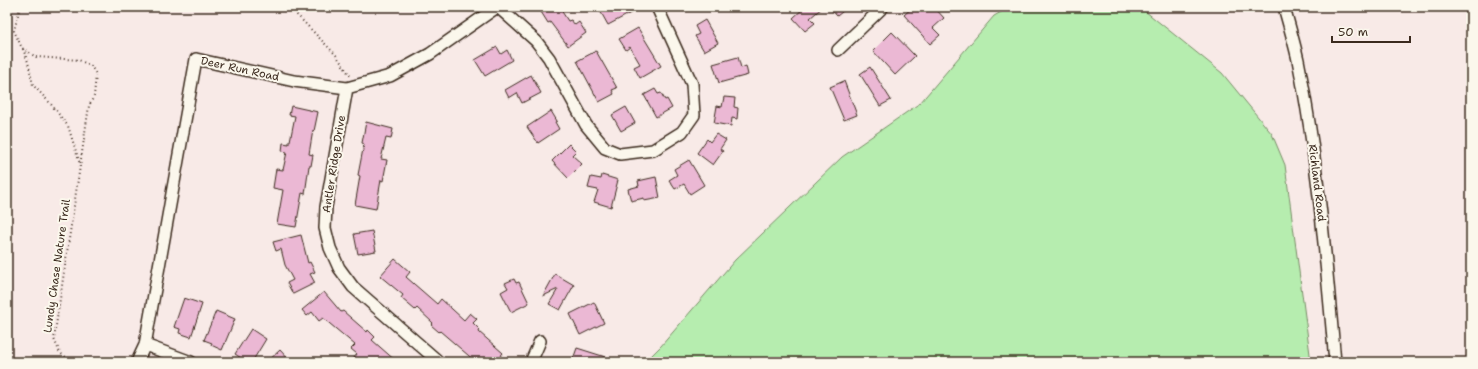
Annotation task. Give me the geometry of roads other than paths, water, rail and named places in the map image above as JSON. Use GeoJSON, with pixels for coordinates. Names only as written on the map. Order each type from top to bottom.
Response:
{"type":"FeatureCollection","features":[{"type":"Feature","properties":{"kind":"street"},"geometry":{"type":"LineString","coordinates":[[498,7],[536,42],[549,58],[586,125],[595,136],[605,148],[620,154],[654,150],[682,132],[694,114],[692,84],[656,7]]}},
{"type":"Feature","properties":{"kind":"street","name":"Deer Run Road"},"geometry":{"type":"LineString","coordinates":[[137,362],[145,345],[196,59],[294,81],[351,86],[390,76],[430,54],[498,7]]}},
{"type":"Feature","properties":{"kind":"street"},"geometry":{"type":"LineString","coordinates":[[838,50],[882,7]]}},
{"type":"Feature","properties":{"kind":"street","name":"Richland Road"},"geometry":{"type":"LineString","coordinates":[[1284,7],[1298,59],[1310,129],[1320,208],[1335,362]]}},
{"type":"Feature","properties":{"kind":"street","name":"Antler Ridge Drive"},"geometry":{"type":"LineString","coordinates":[[351,86],[326,207],[325,228],[330,248],[339,268],[353,287],[439,362]]}},
{"type":"Feature","properties":{"kind":"street"},"geometry":{"type":"LineString","coordinates":[[531,362],[540,341]]}},
{"type":"Feature","properties":{"kind":"street"},"geometry":{"type":"LineString","coordinates":[[145,345],[191,362]]}}]}
